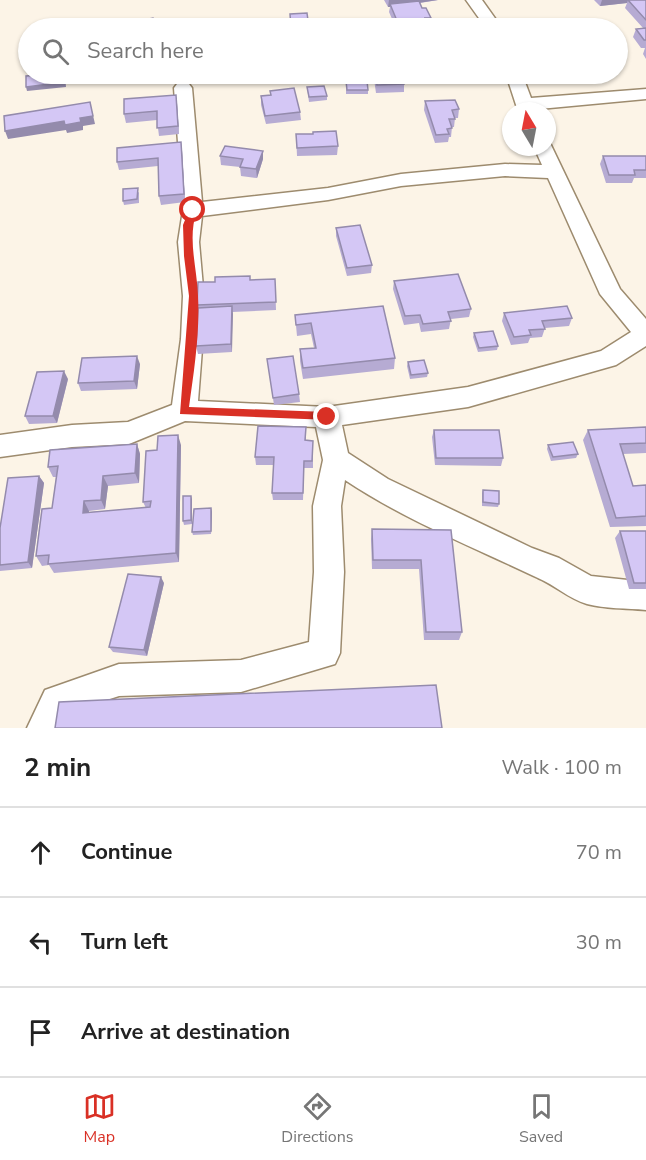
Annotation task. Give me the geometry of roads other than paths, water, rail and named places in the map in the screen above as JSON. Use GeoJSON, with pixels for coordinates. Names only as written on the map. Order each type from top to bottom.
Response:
{"type":"FeatureCollection","features":[{"type":"Feature","properties":{"kind":"street"},"geometry":{"type":"LineString","coordinates":[[474,0],[487,18]]}},
{"type":"Feature","properties":{"kind":"street"},"geometry":{"type":"LineString","coordinates":[[518,84],[524,102]]}},
{"type":"Feature","properties":{"kind":"street"},"geometry":{"type":"LineString","coordinates":[[183,88],[193,210],[187,225],[188,256],[194,296],[184,411]]}},
{"type":"Feature","properties":{"kind":"street"},"geometry":{"type":"LineString","coordinates":[[556,104],[646,94]]}},
{"type":"Feature","properties":{"kind":"street"},"geometry":{"type":"LineString","coordinates":[[0,447],[72,436],[129,433],[184,411],[327,417],[468,397],[608,358],[646,334],[611,294],[547,156]]}},
{"type":"Feature","properties":{"kind":"street"},"geometry":{"type":"LineString","coordinates":[[193,210],[328,194],[412,179],[506,170],[555,172]]}},
{"type":"Feature","properties":{"kind":"street"},"geometry":{"type":"LineString","coordinates":[[43,728],[56,701],[119,680],[240,676],[324,653],[329,572],[327,506],[336,460],[327,417]]}},
{"type":"Feature","properties":{"kind":"street"},"geometry":{"type":"LineString","coordinates":[[336,460],[378,487],[523,558],[549,568],[588,590],[646,596]]}}]}
